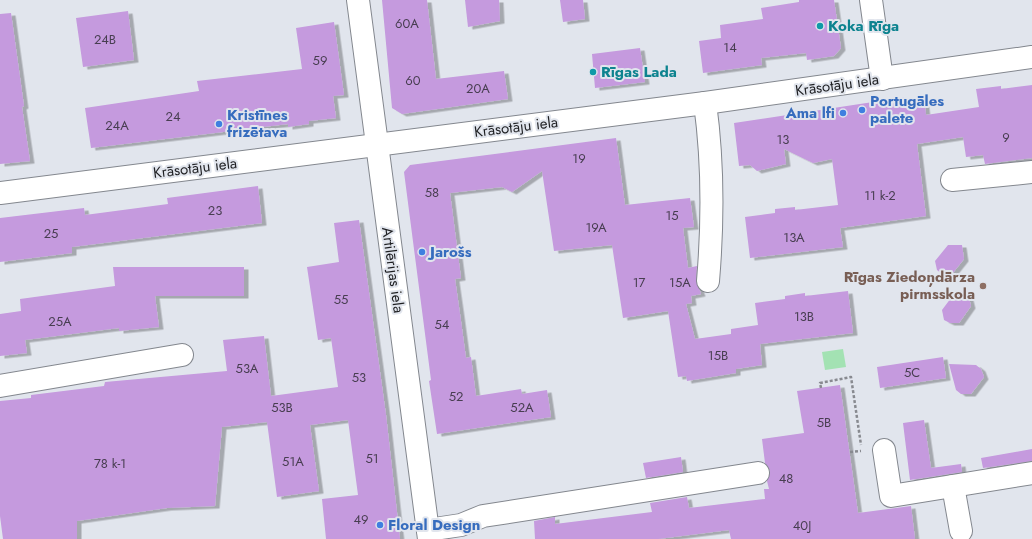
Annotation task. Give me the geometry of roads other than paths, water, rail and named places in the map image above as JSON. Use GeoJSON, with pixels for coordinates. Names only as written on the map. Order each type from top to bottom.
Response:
{"type":"FeatureCollection","features":[{"type":"Feature","properties":{"kind":"street","name":"Artilērijas iela"},"geometry":{"type":"LineString","coordinates":[[358,0],[428,534]]}},
{"type":"Feature","properties":{"kind":"street"},"geometry":{"type":"LineString","coordinates":[[871,0],[882,79]]}},
{"type":"Feature","properties":{"kind":"street","name":"Krāsotāju iela"},"geometry":{"type":"LineString","coordinates":[[0,193],[705,103],[1032,57]]}},
{"type":"Feature","properties":{"kind":"street"},"geometry":{"type":"LineString","coordinates":[[705,103],[708,127],[712,234],[708,281]]}},
{"type":"Feature","properties":{"kind":"street"},"geometry":{"type":"LineString","coordinates":[[952,180],[1032,172]]}},
{"type":"Feature","properties":{"kind":"street"},"geometry":{"type":"LineString","coordinates":[[0,386],[182,355]]}},
{"type":"Feature","properties":{"kind":"street"},"geometry":{"type":"LineString","coordinates":[[884,450],[891,496],[1032,473]]}},
{"type":"Feature","properties":{"kind":"street"},"geometry":{"type":"LineString","coordinates":[[428,534],[461,525],[483,516],[758,473]]}},
{"type":"Feature","properties":{"kind":"street"},"geometry":{"type":"LineString","coordinates":[[953,486],[961,531]]}},
{"type":"Feature","properties":{"kind":"place","name":"Koka Rīga"},"geometry":{"type":"Point","coordinates":[820,26]}},
{"type":"Feature","properties":{"kind":"place","name":"Rīgas Lada"},"geometry":{"type":"Point","coordinates":[593,72]}},
{"type":"Feature","properties":{"kind":"place","name":"Portugāles palete"},"geometry":{"type":"Point","coordinates":[862,110]}},
{"type":"Feature","properties":{"kind":"place","name":"Ama lfi"},"geometry":{"type":"Point","coordinates":[843,113]}},
{"type":"Feature","properties":{"kind":"place","name":"Kristīnes frizētava"},"geometry":{"type":"Point","coordinates":[219,124]}},
{"type":"Feature","properties":{"kind":"place","name":"Jarošs"},"geometry":{"type":"Point","coordinates":[422,252]}},
{"type":"Feature","properties":{"kind":"place","name":"Rīgas Ziedoņdārza pirmsskola"},"geometry":{"type":"Point","coordinates":[983,286]}},
{"type":"Feature","properties":{"kind":"place","name":"Floral Design"},"geometry":{"type":"Point","coordinates":[380,525]}}]}
